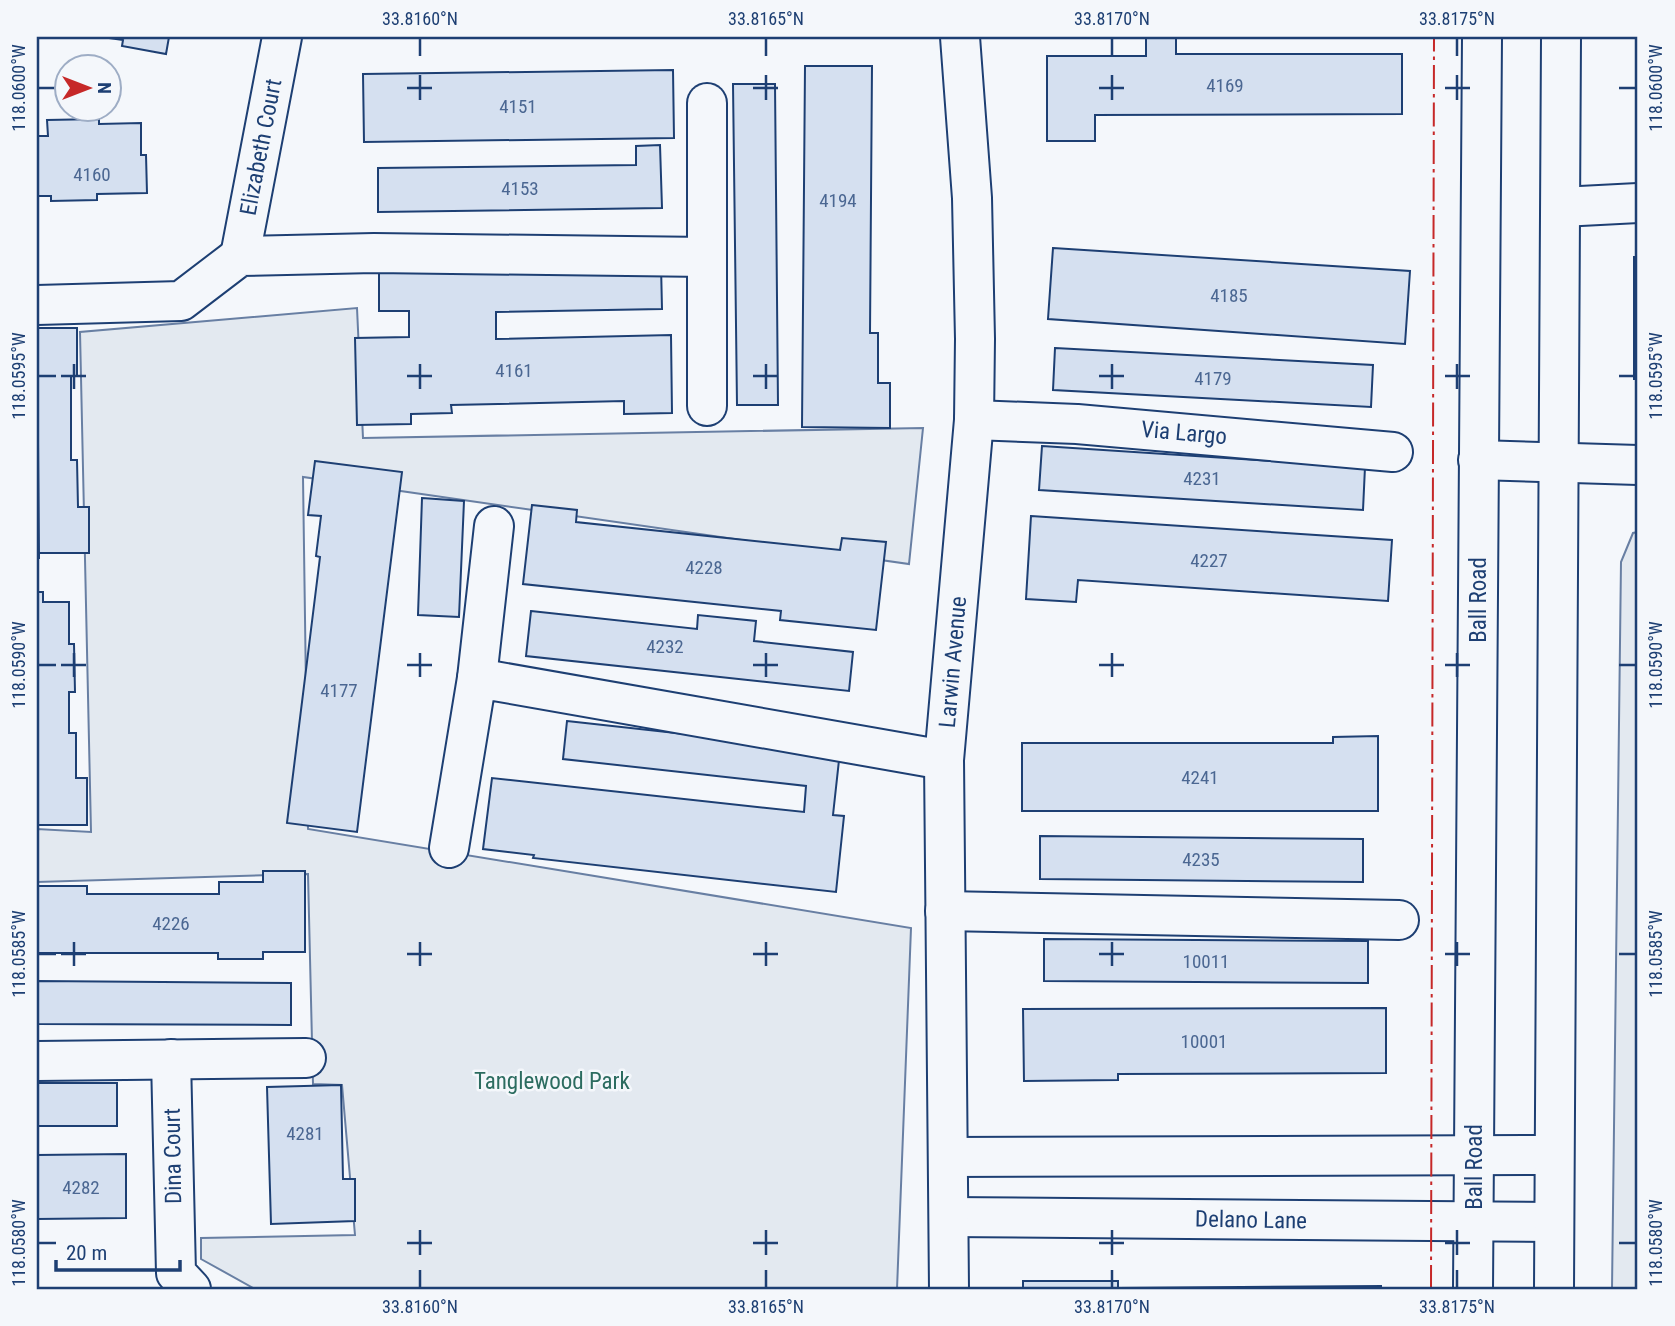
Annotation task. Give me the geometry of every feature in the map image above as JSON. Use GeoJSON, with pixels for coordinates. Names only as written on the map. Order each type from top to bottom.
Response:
{"type":"FeatureCollection","features":[{"type":"Feature","properties":{"kind":"street","name":"Elizabeth Court"},"geometry":{"type":"LineString","coordinates":[[240,256],[282,37]]}},
{"type":"Feature","properties":{"kind":"street","name":"Larwin Avenue"},"geometry":{"type":"LineString","coordinates":[[949,1289],[944,760],[974,420],[972,198],[960,37]]}},
{"type":"Feature","properties":{"kind":"street","name":"Ball Road"},"geometry":{"type":"LineString","coordinates":[[1473,1289],[1482,37]]}},
{"type":"Feature","properties":{"kind":"street"},"geometry":{"type":"LineString","coordinates":[[1554,1289],[1561,37]]}},
{"type":"Feature","properties":{"kind":"street"},"geometry":{"type":"LineString","coordinates":[[708,103],[708,406]]}},
{"type":"Feature","properties":{"kind":"street"},"geometry":{"type":"LineString","coordinates":[[1561,206],[1638,203]]}},
{"type":"Feature","properties":{"kind":"street"},"geometry":{"type":"LineString","coordinates":[[37,305],[181,301],[240,256],[374,253],[708,257]]}},
{"type":"Feature","properties":{"kind":"street","name":"Via Largo"},"geometry":{"type":"LineString","coordinates":[[974,420],[1077,424],[1393,452]]}},
{"type":"Feature","properties":{"kind":"street"},"geometry":{"type":"LineString","coordinates":[[1478,460],[1638,465]]}},
{"type":"Feature","properties":{"kind":"street"},"geometry":{"type":"LineString","coordinates":[[449,848],[477,678],[494,526]]}},
{"type":"Feature","properties":{"kind":"street"},"geometry":{"type":"LineString","coordinates":[[477,678],[944,760]]}},
{"type":"Feature","properties":{"kind":"street"},"geometry":{"type":"LineString","coordinates":[[946,911],[1399,920]]}},
{"type":"Feature","properties":{"kind":"street"},"geometry":{"type":"LineString","coordinates":[[37,1061],[306,1058]]}},
{"type":"Feature","properties":{"kind":"street","name":"Dina Court"},"geometry":{"type":"LineString","coordinates":[[171,1059],[176,1273],[191,1289]]}},
{"type":"Feature","properties":{"kind":"street"},"geometry":{"type":"LineString","coordinates":[[949,1157],[1554,1155]]}},
{"type":"Feature","properties":{"kind":"street","name":"Delano Lane"},"geometry":{"type":"LineString","coordinates":[[949,1217],[1554,1223]]}},
{"type":"Feature","properties":{"kind":"green space","name":"Tanglewood Park"},"geometry":{"type":"Polygon","coordinates":[[[357,308],[363,438],[923,428],[909,564],[303,477],[308,829],[911,928],[897,1289],[255,1289],[201,1259],[201,1238],[355,1235],[342,1085],[313,1084],[308,874],[37,882],[37,829],[91,832],[80,332],[357,308]]]}},
{"type":"Feature","properties":{"kind":"green space"},"geometry":{"type":"Polygon","coordinates":[[[1638,532],[1638,1289],[1612,1289],[1621,562],[1633,533],[1638,532]]]}},
{"type":"Feature","properties":{"kind":"building"},"geometry":{"type":"Polygon","coordinates":[[[102,37],[169,37],[166,54],[122,46],[123,40],[102,37]]]}},
{"type":"Feature","properties":{"kind":"building"},"geometry":{"type":"Polygon","coordinates":[[[1146,37],[1176,37],[1176,54],[1402,54],[1402,114],[1095,115],[1095,141],[1047,141],[1047,56],[1146,56],[1146,37]]]}},
{"type":"Feature","properties":{"kind":"building"},"geometry":{"type":"Polygon","coordinates":[[[805,66],[872,66],[870,333],[878,333],[878,383],[890,383],[890,428],[802,427],[805,66]]]}},
{"type":"Feature","properties":{"kind":"building"},"geometry":{"type":"Polygon","coordinates":[[[673,70],[674,138],[364,142],[363,74],[673,70]]]}},
{"type":"Feature","properties":{"kind":"building"},"geometry":{"type":"Polygon","coordinates":[[[733,84],[775,84],[778,405],[737,405],[733,84]]]}},
{"type":"Feature","properties":{"kind":"building"},"geometry":{"type":"Polygon","coordinates":[[[47,120],[99,124],[141,123],[141,155],[146,155],[147,193],[97,194],[97,200],[51,201],[51,196],[37,196],[37,136],[48,136],[47,120]]]}},
{"type":"Feature","properties":{"kind":"building"},"geometry":{"type":"Polygon","coordinates":[[[660,145],[662,208],[378,212],[378,168],[636,165],[636,146],[660,145]]]}},
{"type":"Feature","properties":{"kind":"building"},"geometry":{"type":"Polygon","coordinates":[[[1053,248],[1410,271],[1405,344],[1048,319],[1053,248]]]}},
{"type":"Feature","properties":{"kind":"building"},"geometry":{"type":"Polygon","coordinates":[[[1634,257],[1638,257],[1638,379],[1634,379],[1634,257]]]}},
{"type":"Feature","properties":{"kind":"building"},"geometry":{"type":"Polygon","coordinates":[[[661,265],[662,309],[496,312],[496,339],[671,335],[672,413],[624,414],[624,401],[451,405],[452,413],[411,414],[411,424],[357,425],[355,338],[409,337],[409,311],[379,311],[379,271],[661,265]]]}},
{"type":"Feature","properties":{"kind":"building"},"geometry":{"type":"Polygon","coordinates":[[[37,328],[77,328],[77,376],[71,376],[71,460],[77,460],[78,507],[89,507],[89,553],[39,553],[39,559],[37,328]]]}},
{"type":"Feature","properties":{"kind":"building"},"geometry":{"type":"Polygon","coordinates":[[[1055,348],[1373,365],[1371,407],[1053,390],[1055,348]]]}},
{"type":"Feature","properties":{"kind":"building"},"geometry":{"type":"Polygon","coordinates":[[[1042,446],[1365,467],[1363,510],[1039,490],[1042,446]]]}},
{"type":"Feature","properties":{"kind":"building"},"geometry":{"type":"Polygon","coordinates":[[[315,461],[402,472],[357,832],[287,823],[320,557],[316,556],[321,516],[308,515],[315,461]]]}},
{"type":"Feature","properties":{"kind":"building"},"geometry":{"type":"Polygon","coordinates":[[[422,498],[464,501],[459,617],[418,615],[422,498]]]}},
{"type":"Feature","properties":{"kind":"building"},"geometry":{"type":"Polygon","coordinates":[[[532,505],[577,510],[576,522],[840,550],[842,538],[886,542],[876,630],[780,620],[781,611],[523,584],[532,505]]]}},
{"type":"Feature","properties":{"kind":"building"},"geometry":{"type":"Polygon","coordinates":[[[1031,516],[1392,540],[1388,601],[1078,580],[1076,602],[1026,599],[1031,516]]]}},
{"type":"Feature","properties":{"kind":"building"},"geometry":{"type":"Polygon","coordinates":[[[37,592],[43,592],[43,602],[69,602],[69,644],[74,644],[75,692],[69,692],[69,733],[76,733],[76,778],[87,778],[87,825],[38,825],[37,832],[37,592]]]}},
{"type":"Feature","properties":{"kind":"building"},"geometry":{"type":"Polygon","coordinates":[[[531,611],[697,629],[698,615],[756,621],[754,641],[853,652],[849,691],[526,656],[531,611]]]}},
{"type":"Feature","properties":{"kind":"building"},"geometry":{"type":"Polygon","coordinates":[[[567,721],[840,751],[833,815],[844,816],[836,892],[533,858],[534,855],[483,849],[492,778],[804,812],[806,786],[563,759],[567,721]]]}},
{"type":"Feature","properties":{"kind":"building"},"geometry":{"type":"Polygon","coordinates":[[[1378,736],[1378,811],[1022,811],[1022,743],[1333,743],[1333,737],[1378,736]]]}},
{"type":"Feature","properties":{"kind":"building"},"geometry":{"type":"Polygon","coordinates":[[[1040,836],[1363,839],[1363,882],[1040,879],[1040,836]]]}},
{"type":"Feature","properties":{"kind":"building"},"geometry":{"type":"Polygon","coordinates":[[[263,871],[305,871],[305,952],[263,952],[263,959],[218,959],[218,953],[37,953],[37,886],[87,886],[87,894],[219,894],[219,882],[263,882],[263,871]]]}},
{"type":"Feature","properties":{"kind":"building"},"geometry":{"type":"Polygon","coordinates":[[[1044,939],[1368,941],[1368,983],[1044,981],[1044,939]]]}},
{"type":"Feature","properties":{"kind":"building"},"geometry":{"type":"Polygon","coordinates":[[[37,981],[291,983],[291,1025],[37,1024],[37,981]]]}},
{"type":"Feature","properties":{"kind":"building"},"geometry":{"type":"Polygon","coordinates":[[[1386,1008],[1386,1073],[1118,1074],[1118,1080],[1024,1081],[1023,1009],[1386,1008]]]}},
{"type":"Feature","properties":{"kind":"building"},"geometry":{"type":"Polygon","coordinates":[[[37,1083],[117,1083],[117,1126],[37,1126],[37,1083]]]}},
{"type":"Feature","properties":{"kind":"building"},"geometry":{"type":"Polygon","coordinates":[[[341,1085],[343,1179],[355,1179],[355,1221],[271,1224],[267,1087],[341,1085]]]}},
{"type":"Feature","properties":{"kind":"building"},"geometry":{"type":"Polygon","coordinates":[[[126,1154],[126,1218],[37,1219],[37,1155],[126,1154]]]}},
{"type":"Feature","properties":{"kind":"building"},"geometry":{"type":"Polygon","coordinates":[[[1023,1281],[1118,1281],[1118,1288],[1381,1286],[1381,1289],[1023,1289],[1023,1281]]]}},
{"type":"Feature","properties":{"kind":"power"},"geometry":{"type":"LineString","coordinates":[[1431,1289],[1434,37]]}}]}
